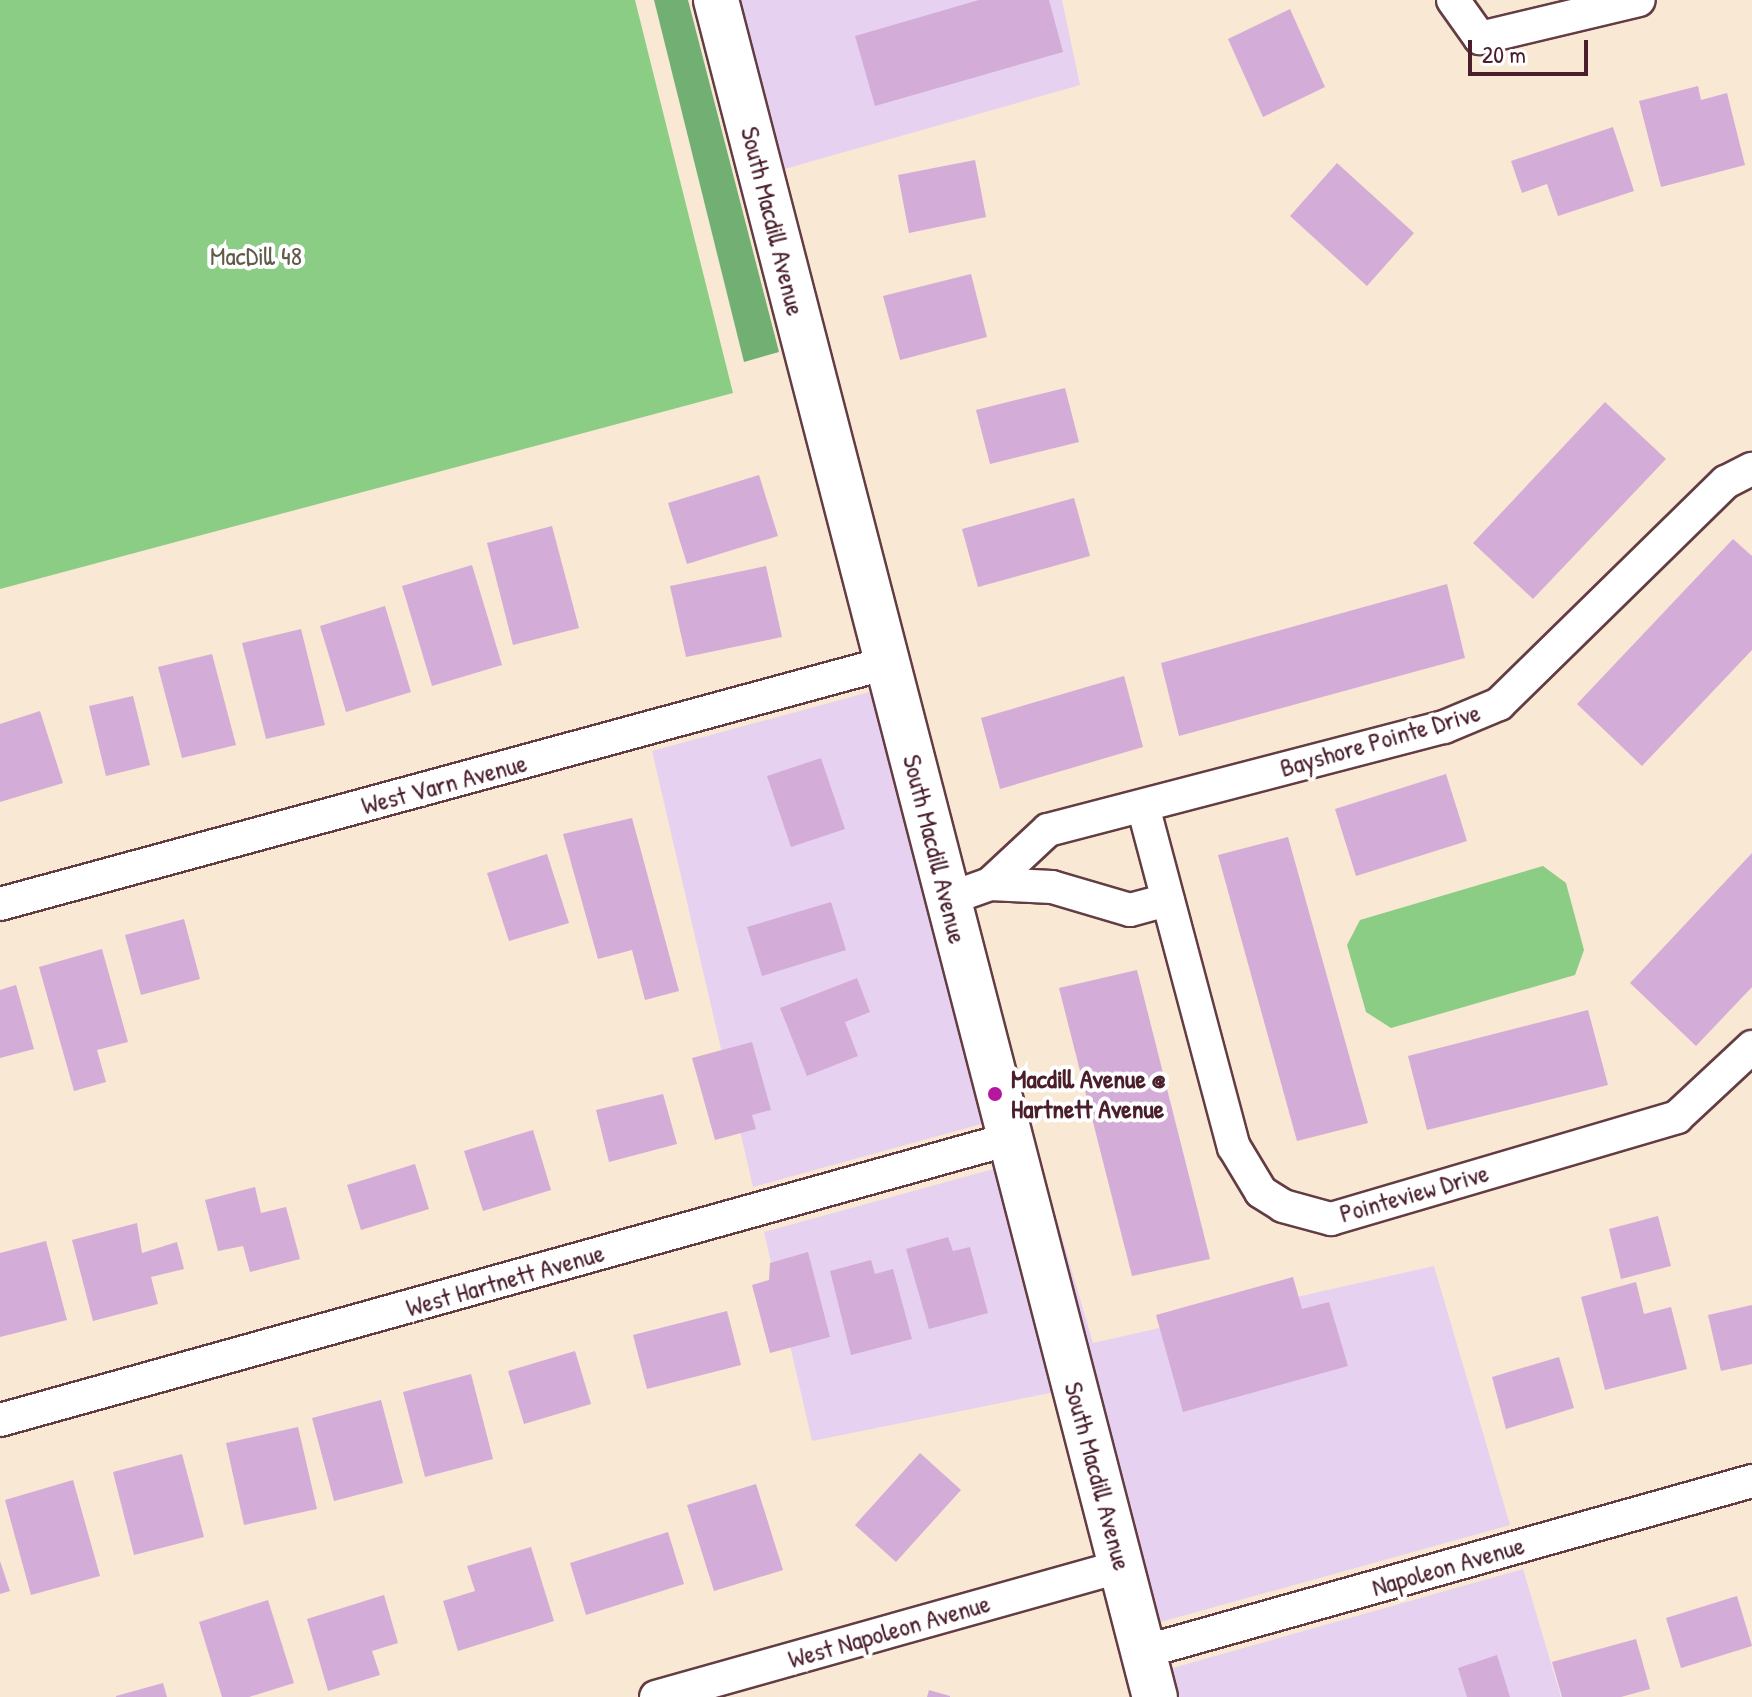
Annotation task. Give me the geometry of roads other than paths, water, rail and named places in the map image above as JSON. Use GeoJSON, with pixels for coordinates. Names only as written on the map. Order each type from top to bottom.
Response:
{"type":"FeatureCollection","features":[{"type":"Feature","properties":{"kind":"street","name":"South Macdill Avenue"},"geometry":{"type":"LineString","coordinates":[[716,0],[1155,1697]]}},
{"type":"Feature","properties":{"kind":"street"},"geometry":{"type":"LineString","coordinates":[[1453,0],[1480,38],[1639,0]]}},
{"type":"Feature","properties":{"kind":"street","name":"Bayshore Pointe Drive"},"geometry":{"type":"LineString","coordinates":[[990,884],[1048,830],[1444,727],[1499,704],[1726,482],[1752,469]]}},
{"type":"Feature","properties":{"kind":"street","name":"West Varn Avenue"},"geometry":{"type":"LineString","coordinates":[[0,904],[887,663]]}},
{"type":"Feature","properties":{"kind":"street","name":"Pointeview Drive"},"geometry":{"type":"LineString","coordinates":[[1143,806],[1234,1147],[1261,1192],[1283,1206],[1331,1219],[1677,1117],[1752,1047]]}},
{"type":"Feature","properties":{"kind":"street","name":"Bayshore Pointe Drive"},"geometry":{"type":"LineString","coordinates":[[948,899],[990,884],[1052,887],[1130,910],[1168,900]]}},
{"type":"Feature","properties":{"kind":"street","name":"West Hartnett Avenue"},"geometry":{"type":"LineString","coordinates":[[0,1420],[1010,1139]]}},
{"type":"Feature","properties":{"kind":"street","name":"Napoleon Avenue"},"geometry":{"type":"LineString","coordinates":[[1143,1652],[1752,1481]]}},
{"type":"Feature","properties":{"kind":"street","name":"West Napoleon Avenue"},"geometry":{"type":"LineString","coordinates":[[656,1697],[1121,1566]]}},
{"type":"Feature","properties":{"kind":"place","name":"Macdill Avenue @ Hartnett Avenue"},"geometry":{"type":"Point","coordinates":[995,1094]}},
{"type":"Feature","properties":{"kind":"park label","name":"MacDill 48"},"geometry":{"type":"Point","coordinates":[256,256]}}]}
